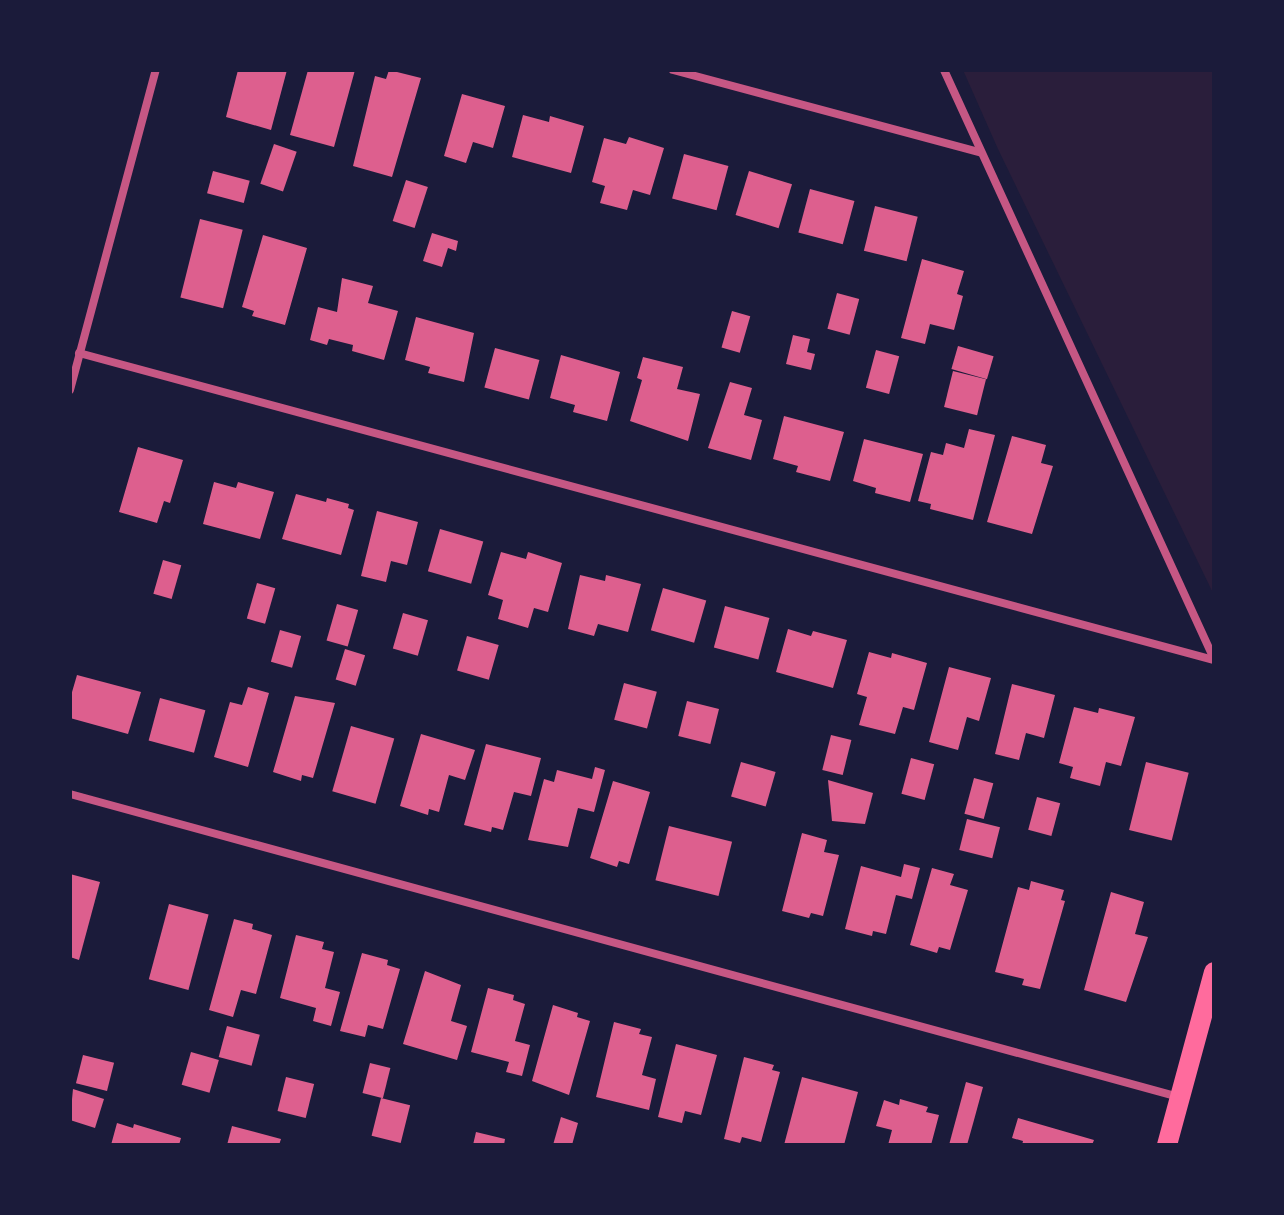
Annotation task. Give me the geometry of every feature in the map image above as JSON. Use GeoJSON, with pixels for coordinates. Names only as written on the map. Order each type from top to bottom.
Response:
{"type":"FeatureCollection","features":[{"type":"Feature","properties":{"kind":"main road"},"geometry":{"type":"LineString","coordinates":[[1167,1145],[1214,972]]}},
{"type":"Feature","properties":{"kind":"street"},"geometry":{"type":"LineString","coordinates":[[70,390],[156,70]]}},
{"type":"Feature","properties":{"kind":"street"},"geometry":{"type":"LineString","coordinates":[[673,70],[979,152]]}},
{"type":"Feature","properties":{"kind":"street"},"geometry":{"type":"LineString","coordinates":[[944,70],[1214,660]]}},
{"type":"Feature","properties":{"kind":"street"},"geometry":{"type":"LineString","coordinates":[[79,353],[1214,660]]}},
{"type":"Feature","properties":{"kind":"street"},"geometry":{"type":"LineString","coordinates":[[70,794],[1180,1097]]}},
{"type":"Feature","properties":{"kind":"shaded area"},"geometry":{"type":"Polygon","coordinates":[[[963,70],[1214,70],[1214,595],[998,149],[963,70]]]}},
{"type":"Feature","properties":{"kind":"building"},"geometry":{"type":"Polygon","coordinates":[[[238,70],[287,70],[271,130],[226,117],[238,70]]]}},
{"type":"Feature","properties":{"kind":"building"},"geometry":{"type":"Polygon","coordinates":[[[308,70],[355,70],[334,147],[290,135],[308,70]]]}},
{"type":"Feature","properties":{"kind":"building"},"geometry":{"type":"Polygon","coordinates":[[[389,70],[421,78],[392,177],[353,166],[375,76],[386,79],[389,70]]]}},
{"type":"Feature","properties":{"kind":"building"},"geometry":{"type":"Polygon","coordinates":[[[462,94],[505,106],[493,148],[473,142],[466,163],[444,156],[462,94]]]}},
{"type":"Feature","properties":{"kind":"building"},"geometry":{"type":"Polygon","coordinates":[[[523,115],[549,122],[550,116],[584,126],[571,173],[512,157],[523,115]]]}},
{"type":"Feature","properties":{"kind":"building"},"geometry":{"type":"Polygon","coordinates":[[[629,137],[664,148],[650,195],[633,190],[627,210],[600,203],[605,186],[592,182],[604,138],[626,144],[629,137]]]}},
{"type":"Feature","properties":{"kind":"building"},"geometry":{"type":"Polygon","coordinates":[[[274,144],[297,152],[283,192],[260,184],[274,144]]]}},
{"type":"Feature","properties":{"kind":"building"},"geometry":{"type":"Polygon","coordinates":[[[684,154],[728,166],[717,210],[672,198],[684,154]]]}},
{"type":"Feature","properties":{"kind":"building"},"geometry":{"type":"Polygon","coordinates":[[[213,171],[250,181],[244,203],[207,193],[213,171]]]}},
{"type":"Feature","properties":{"kind":"building"},"geometry":{"type":"Polygon","coordinates":[[[749,171],[792,184],[779,228],[736,215],[749,171]]]}},
{"type":"Feature","properties":{"kind":"building"},"geometry":{"type":"Polygon","coordinates":[[[406,180],[428,187],[415,228],[393,221],[406,180]]]}},
{"type":"Feature","properties":{"kind":"building"},"geometry":{"type":"Polygon","coordinates":[[[810,189],[854,201],[843,244],[798,232],[810,189]]]}},
{"type":"Feature","properties":{"kind":"building"},"geometry":{"type":"Polygon","coordinates":[[[875,206],[918,217],[907,261],[864,251],[875,206]]]}},
{"type":"Feature","properties":{"kind":"building"},"geometry":{"type":"Polygon","coordinates":[[[200,219],[243,230],[223,308],[180,298],[200,219]]]}},
{"type":"Feature","properties":{"kind":"building"},"geometry":{"type":"Polygon","coordinates":[[[432,233],[458,241],[456,251],[448,248],[442,267],[423,261],[432,233]]]}},
{"type":"Feature","properties":{"kind":"building"},"geometry":{"type":"Polygon","coordinates":[[[263,235],[307,248],[285,325],[252,316],[254,311],[242,307],[263,235]]]}},
{"type":"Feature","properties":{"kind":"building"},"geometry":{"type":"Polygon","coordinates":[[[922,259],[964,271],[957,294],[963,296],[954,330],[930,324],[925,344],[901,338],[922,259]]]}},
{"type":"Feature","properties":{"kind":"building"},"geometry":{"type":"Polygon","coordinates":[[[342,278],[373,286],[368,303],[398,311],[384,360],[352,351],[353,345],[329,339],[327,345],[310,340],[318,307],[337,312],[342,278]]]}},
{"type":"Feature","properties":{"kind":"building"},"geometry":{"type":"Polygon","coordinates":[[[837,293],[859,299],[850,335],[827,329],[837,293]]]}},
{"type":"Feature","properties":{"kind":"building"},"geometry":{"type":"Polygon","coordinates":[[[732,311],[750,316],[740,353],[722,348],[732,311]]]}},
{"type":"Feature","properties":{"kind":"building"},"geometry":{"type":"Polygon","coordinates":[[[416,317],[474,333],[464,382],[428,373],[430,367],[405,360],[416,317]]]}},
{"type":"Feature","properties":{"kind":"building"},"geometry":{"type":"Polygon","coordinates":[[[793,335],[810,339],[807,352],[815,354],[811,370],[786,364],[793,335]]]}},
{"type":"Feature","properties":{"kind":"building"},"geometry":{"type":"Polygon","coordinates":[[[958,346],[994,356],[987,379],[951,369],[958,346]]]}},
{"type":"Feature","properties":{"kind":"building"},"geometry":{"type":"Polygon","coordinates":[[[495,348],[539,360],[529,400],[484,388],[495,348]]]}},
{"type":"Feature","properties":{"kind":"building"},"geometry":{"type":"Polygon","coordinates":[[[876,350],[899,356],[889,394],[866,388],[876,350]]]}},
{"type":"Feature","properties":{"kind":"building"},"geometry":{"type":"Polygon","coordinates":[[[561,355],[620,372],[607,421],[573,412],[575,405],[550,398],[561,355]]]}},
{"type":"Feature","properties":{"kind":"building"},"geometry":{"type":"Polygon","coordinates":[[[643,357],[683,367],[677,389],[700,394],[688,441],[630,421],[642,380],[637,378],[643,357]]]}},
{"type":"Feature","properties":{"kind":"building"},"geometry":{"type":"Polygon","coordinates":[[[953,371],[986,379],[977,415],[944,407],[953,371]]]}},
{"type":"Feature","properties":{"kind":"building"},"geometry":{"type":"Polygon","coordinates":[[[730,382],[752,388],[744,415],[762,420],[751,460],[708,448],[730,382]]]}},
{"type":"Feature","properties":{"kind":"building"},"geometry":{"type":"Polygon","coordinates":[[[784,416],[844,432],[830,481],[796,472],[798,466],[773,459],[784,416]]]}},
{"type":"Feature","properties":{"kind":"building"},"geometry":{"type":"Polygon","coordinates":[[[969,429],[995,435],[973,520],[930,509],[931,504],[918,501],[931,452],[943,455],[946,443],[964,448],[969,429]]]}},
{"type":"Feature","properties":{"kind":"building"},"geometry":{"type":"Polygon","coordinates":[[[1012,436],[1046,445],[1041,463],[1053,466],[1032,534],[987,522],[1012,436]]]}},
{"type":"Feature","properties":{"kind":"building"},"geometry":{"type":"Polygon","coordinates":[[[864,439],[923,454],[910,502],[875,493],[876,488],[853,481],[864,439]]]}},
{"type":"Feature","properties":{"kind":"building"},"geometry":{"type":"Polygon","coordinates":[[[138,447],[183,460],[170,503],[164,501],[157,523],[119,512],[138,447]]]}},
{"type":"Feature","properties":{"kind":"building"},"geometry":{"type":"Polygon","coordinates":[[[214,482],[236,488],[238,482],[274,492],[260,539],[203,524],[214,482]]]}},
{"type":"Feature","properties":{"kind":"building"},"geometry":{"type":"Polygon","coordinates":[[[296,494],[349,504],[348,508],[354,510],[341,555],[282,539],[296,494]]]}},
{"type":"Feature","properties":{"kind":"building"},"geometry":{"type":"Polygon","coordinates":[[[377,511],[418,522],[407,565],[391,561],[386,582],[361,576],[377,511]]]}},
{"type":"Feature","properties":{"kind":"building"},"geometry":{"type":"Polygon","coordinates":[[[440,529],[483,541],[471,584],[428,571],[440,529]]]}},
{"type":"Feature","properties":{"kind":"building"},"geometry":{"type":"Polygon","coordinates":[[[501,552],[526,559],[528,552],[562,563],[548,612],[534,608],[528,628],[498,619],[503,600],[488,595],[501,552]]]}},
{"type":"Feature","properties":{"kind":"building"},"geometry":{"type":"Polygon","coordinates":[[[163,560],[181,565],[172,599],[153,594],[163,560]]]}},
{"type":"Feature","properties":{"kind":"building"},"geometry":{"type":"Polygon","coordinates":[[[580,575],[605,581],[606,575],[641,584],[628,632],[598,624],[594,636],[568,629],[580,575]]]}},
{"type":"Feature","properties":{"kind":"building"},"geometry":{"type":"Polygon","coordinates":[[[257,583],[275,588],[265,624],[247,619],[257,583]]]}},
{"type":"Feature","properties":{"kind":"building"},"geometry":{"type":"Polygon","coordinates":[[[663,588],[706,600],[694,643],[651,630],[663,588]]]}},
{"type":"Feature","properties":{"kind":"building"},"geometry":{"type":"Polygon","coordinates":[[[337,604],[358,610],[348,647],[327,641],[337,604]]]}},
{"type":"Feature","properties":{"kind":"building"},"geometry":{"type":"Polygon","coordinates":[[[725,606],[769,618],[758,659],[714,648],[725,606]]]}},
{"type":"Feature","properties":{"kind":"building"},"geometry":{"type":"Polygon","coordinates":[[[403,613],[428,620],[418,656],[393,649],[403,613]]]}},
{"type":"Feature","properties":{"kind":"building"},"geometry":{"type":"Polygon","coordinates":[[[788,629],[811,636],[813,631],[847,640],[833,688],[776,672],[788,629]]]}},
{"type":"Feature","properties":{"kind":"building"},"geometry":{"type":"Polygon","coordinates":[[[280,630],[301,636],[292,668],[271,662],[280,630]]]}},
{"type":"Feature","properties":{"kind":"building"},"geometry":{"type":"Polygon","coordinates":[[[467,636],[499,645],[489,680],[457,671],[467,636]]]}},
{"type":"Feature","properties":{"kind":"building"},"geometry":{"type":"Polygon","coordinates":[[[345,649],[365,655],[356,686],[336,680],[345,649]]]}},
{"type":"Feature","properties":{"kind":"building"},"geometry":{"type":"Polygon","coordinates":[[[869,652],[891,658],[892,653],[927,663],[914,710],[903,707],[895,734],[859,725],[867,697],[857,694],[869,652]]]}},
{"type":"Feature","properties":{"kind":"building"},"geometry":{"type":"Polygon","coordinates":[[[949,667],[991,678],[979,721],[967,717],[958,750],[929,742],[949,667]]]}},
{"type":"Feature","properties":{"kind":"building"},"geometry":{"type":"Polygon","coordinates":[[[77,675],[141,692],[128,734],[70,718],[70,699],[77,675]]]}},
{"type":"Feature","properties":{"kind":"building"},"geometry":{"type":"Polygon","coordinates":[[[624,683],[657,692],[647,729],[614,720],[624,683]]]}},
{"type":"Feature","properties":{"kind":"building"},"geometry":{"type":"Polygon","coordinates":[[[1012,684],[1055,695],[1044,738],[1026,733],[1019,760],[995,754],[1012,684]]]}},
{"type":"Feature","properties":{"kind":"building"},"geometry":{"type":"Polygon","coordinates":[[[248,687],[269,693],[248,767],[214,757],[230,702],[242,705],[248,687]]]}},
{"type":"Feature","properties":{"kind":"building"},"geometry":{"type":"Polygon","coordinates":[[[295,696],[335,703],[313,778],[302,775],[301,781],[273,772],[295,696]]]}},
{"type":"Feature","properties":{"kind":"building"},"geometry":{"type":"Polygon","coordinates":[[[160,698],[205,710],[194,753],[149,741],[160,698]]]}},
{"type":"Feature","properties":{"kind":"building"},"geometry":{"type":"Polygon","coordinates":[[[687,701],[719,709],[710,744],[678,736],[687,701]]]}},
{"type":"Feature","properties":{"kind":"building"},"geometry":{"type":"Polygon","coordinates":[[[1074,707],[1098,713],[1099,708],[1135,717],[1121,766],[1106,762],[1100,786],[1070,778],[1073,767],[1059,763],[1074,707]]]}},
{"type":"Feature","properties":{"kind":"building"},"geometry":{"type":"Polygon","coordinates":[[[351,726],[394,738],[376,804],[332,791],[351,726]]]}},
{"type":"Feature","properties":{"kind":"building"},"geometry":{"type":"Polygon","coordinates":[[[421,734],[475,750],[465,780],[449,775],[439,812],[429,809],[428,815],[400,806],[421,734]]]}},
{"type":"Feature","properties":{"kind":"building"},"geometry":{"type":"Polygon","coordinates":[[[831,735],[851,740],[843,775],[822,770],[831,735]]]}},
{"type":"Feature","properties":{"kind":"building"},"geometry":{"type":"Polygon","coordinates":[[[486,744],[541,758],[531,796],[514,792],[503,830],[492,827],[491,832],[464,825],[486,744]]]}},
{"type":"Feature","properties":{"kind":"building"},"geometry":{"type":"Polygon","coordinates":[[[911,758],[934,764],[925,800],[901,794],[911,758]]]}},
{"type":"Feature","properties":{"kind":"building"},"geometry":{"type":"Polygon","coordinates":[[[741,762],[776,772],[766,807],[731,797],[741,762]]]}},
{"type":"Feature","properties":{"kind":"building"},"geometry":{"type":"Polygon","coordinates":[[[1146,762],[1189,773],[1172,841],[1129,830],[1146,762]]]}},
{"type":"Feature","properties":{"kind":"building"},"geometry":{"type":"Polygon","coordinates":[[[595,767],[605,770],[594,812],[578,808],[568,847],[528,840],[544,779],[554,782],[557,770],[592,779],[595,767]]]}},
{"type":"Feature","properties":{"kind":"building"},"geometry":{"type":"Polygon","coordinates":[[[974,778],[993,783],[984,819],[964,814],[974,778]]]}},
{"type":"Feature","properties":{"kind":"building"},"geometry":{"type":"Polygon","coordinates":[[[828,780],[873,793],[865,824],[832,821],[828,780]]]}},
{"type":"Feature","properties":{"kind":"building"},"geometry":{"type":"Polygon","coordinates":[[[613,781],[650,792],[629,864],[619,861],[617,867],[590,858],[613,781]]]}},
{"type":"Feature","properties":{"kind":"building"},"geometry":{"type":"Polygon","coordinates":[[[1037,797],[1060,803],[1051,836],[1028,830],[1037,797]]]}},
{"type":"Feature","properties":{"kind":"building"},"geometry":{"type":"Polygon","coordinates":[[[967,819],[1000,827],[992,858],[959,850],[967,819]]]}},
{"type":"Feature","properties":{"kind":"building"},"geometry":{"type":"Polygon","coordinates":[[[669,826],[732,842],[719,896],[655,880],[669,826]]]}},
{"type":"Feature","properties":{"kind":"building"},"geometry":{"type":"Polygon","coordinates":[[[802,833],[827,840],[824,852],[839,855],[823,916],[811,913],[809,918],[782,911],[802,833]]]}},
{"type":"Feature","properties":{"kind":"building"},"geometry":{"type":"Polygon","coordinates":[[[904,864],[920,868],[912,899],[896,895],[886,934],[873,931],[872,936],[845,929],[861,866],[901,877],[904,864]]]}},
{"type":"Feature","properties":{"kind":"building"},"geometry":{"type":"Polygon","coordinates":[[[932,868],[954,874],[950,885],[968,890],[950,950],[939,947],[937,953],[910,945],[932,868]]]}},
{"type":"Feature","properties":{"kind":"building"},"geometry":{"type":"Polygon","coordinates":[[[70,874],[100,882],[79,960],[70,957],[70,874]]]}},
{"type":"Feature","properties":{"kind":"building"},"geometry":{"type":"Polygon","coordinates":[[[1031,881],[1064,890],[1061,900],[1065,901],[1040,989],[1022,985],[1024,979],[995,972],[1018,887],[1029,890],[1031,881]]]}},
{"type":"Feature","properties":{"kind":"building"},"geometry":{"type":"Polygon","coordinates":[[[1111,892],[1144,902],[1135,934],[1148,937],[1126,1002],[1084,990],[1111,892]]]}},
{"type":"Feature","properties":{"kind":"building"},"geometry":{"type":"Polygon","coordinates":[[[169,904],[209,915],[188,990],[149,979],[169,904]]]}},
{"type":"Feature","properties":{"kind":"building"},"geometry":{"type":"Polygon","coordinates":[[[234,919],[253,924],[252,929],[272,935],[256,994],[241,990],[233,1017],[209,1010],[234,919]]]}},
{"type":"Feature","properties":{"kind":"building"},"geometry":{"type":"Polygon","coordinates":[[[296,935],[324,942],[322,949],[334,952],[325,988],[340,992],[331,1026],[313,1021],[316,1008],[280,998],[296,935]]]}},
{"type":"Feature","properties":{"kind":"building"},"geometry":{"type":"Polygon","coordinates":[[[362,953],[388,960],[387,965],[400,969],[383,1029],[368,1025],[365,1037],[340,1031],[362,953]]]}},
{"type":"Feature","properties":{"kind":"building"},"geometry":{"type":"Polygon","coordinates":[[[425,971],[461,985],[451,1021],[467,1026],[457,1060],[403,1044],[425,971]]]}},
{"type":"Feature","properties":{"kind":"building"},"geometry":{"type":"Polygon","coordinates":[[[488,988],[514,995],[513,1000],[525,1004],[515,1041],[530,1045],[522,1076],[506,1072],[509,1062],[471,1052],[488,988]]]}},
{"type":"Feature","properties":{"kind":"building"},"geometry":{"type":"Polygon","coordinates":[[[553,1005],[578,1013],[577,1017],[590,1021],[569,1095],[532,1081],[553,1005]]]}},
{"type":"Feature","properties":{"kind":"building"},"geometry":{"type":"Polygon","coordinates":[[[614,1022],[641,1029],[639,1034],[652,1037],[642,1075],[656,1079],[649,1110],[596,1097],[614,1022]]]}},
{"type":"Feature","properties":{"kind":"building"},"geometry":{"type":"Polygon","coordinates":[[[227,1026],[260,1035],[252,1066],[219,1057],[227,1026]]]}},
{"type":"Feature","properties":{"kind":"building"},"geometry":{"type":"Polygon","coordinates":[[[676,1044],[717,1055],[701,1115],[685,1111],[682,1123],[658,1117],[676,1044]]]}},
{"type":"Feature","properties":{"kind":"building"},"geometry":{"type":"Polygon","coordinates":[[[191,1052],[219,1060],[210,1093],[182,1085],[191,1052]]]}},
{"type":"Feature","properties":{"kind":"building"},"geometry":{"type":"Polygon","coordinates":[[[83,1055],[114,1063],[107,1091],[76,1083],[83,1055]]]}},
{"type":"Feature","properties":{"kind":"building"},"geometry":{"type":"Polygon","coordinates":[[[744,1057],[774,1065],[772,1070],[780,1072],[761,1142],[742,1137],[740,1143],[724,1139],[744,1057]]]}},
{"type":"Feature","properties":{"kind":"building"},"geometry":{"type":"Polygon","coordinates":[[[370,1063],[390,1068],[383,1098],[363,1093],[370,1063]]]}},
{"type":"Feature","properties":{"kind":"building"},"geometry":{"type":"Polygon","coordinates":[[[286,1077],[314,1084],[306,1118],[278,1111],[286,1077]]]}},
{"type":"Feature","properties":{"kind":"building"},"geometry":{"type":"Polygon","coordinates":[[[802,1077],[858,1092],[844,1145],[784,1145],[802,1077]]]}},
{"type":"Feature","properties":{"kind":"building"},"geometry":{"type":"Polygon","coordinates":[[[966,1082],[983,1087],[967,1145],[949,1145],[966,1082]]]}},
{"type":"Feature","properties":{"kind":"building"},"geometry":{"type":"Polygon","coordinates":[[[73,1089],[104,1099],[95,1128],[70,1120],[73,1089]]]}},
{"type":"Feature","properties":{"kind":"building"},"geometry":{"type":"Polygon","coordinates":[[[381,1098],[410,1105],[401,1143],[372,1136],[381,1098]]]}},
{"type":"Feature","properties":{"kind":"building"},"geometry":{"type":"Polygon","coordinates":[[[900,1099],[928,1107],[926,1112],[939,1115],[931,1145],[888,1145],[892,1130],[876,1126],[884,1100],[899,1105],[900,1099]]]}},
{"type":"Feature","properties":{"kind":"building"},"geometry":{"type":"Polygon","coordinates":[[[561,1117],[578,1123],[572,1145],[553,1145],[561,1117]]]}},
{"type":"Feature","properties":{"kind":"building"},"geometry":{"type":"Polygon","coordinates":[[[1018,1118],[1094,1140],[1092,1145],[1022,1145],[1023,1141],[1012,1138],[1018,1118]]]}},
{"type":"Feature","properties":{"kind":"building"},"geometry":{"type":"Polygon","coordinates":[[[117,1123],[133,1128],[134,1124],[181,1138],[179,1145],[111,1145],[117,1123]]]}},
{"type":"Feature","properties":{"kind":"building"},"geometry":{"type":"Polygon","coordinates":[[[232,1126],[281,1139],[279,1145],[227,1145],[232,1126]]]}},
{"type":"Feature","properties":{"kind":"building"},"geometry":{"type":"Polygon","coordinates":[[[476,1132],[505,1139],[504,1145],[473,1145],[476,1132]]]}}]}
